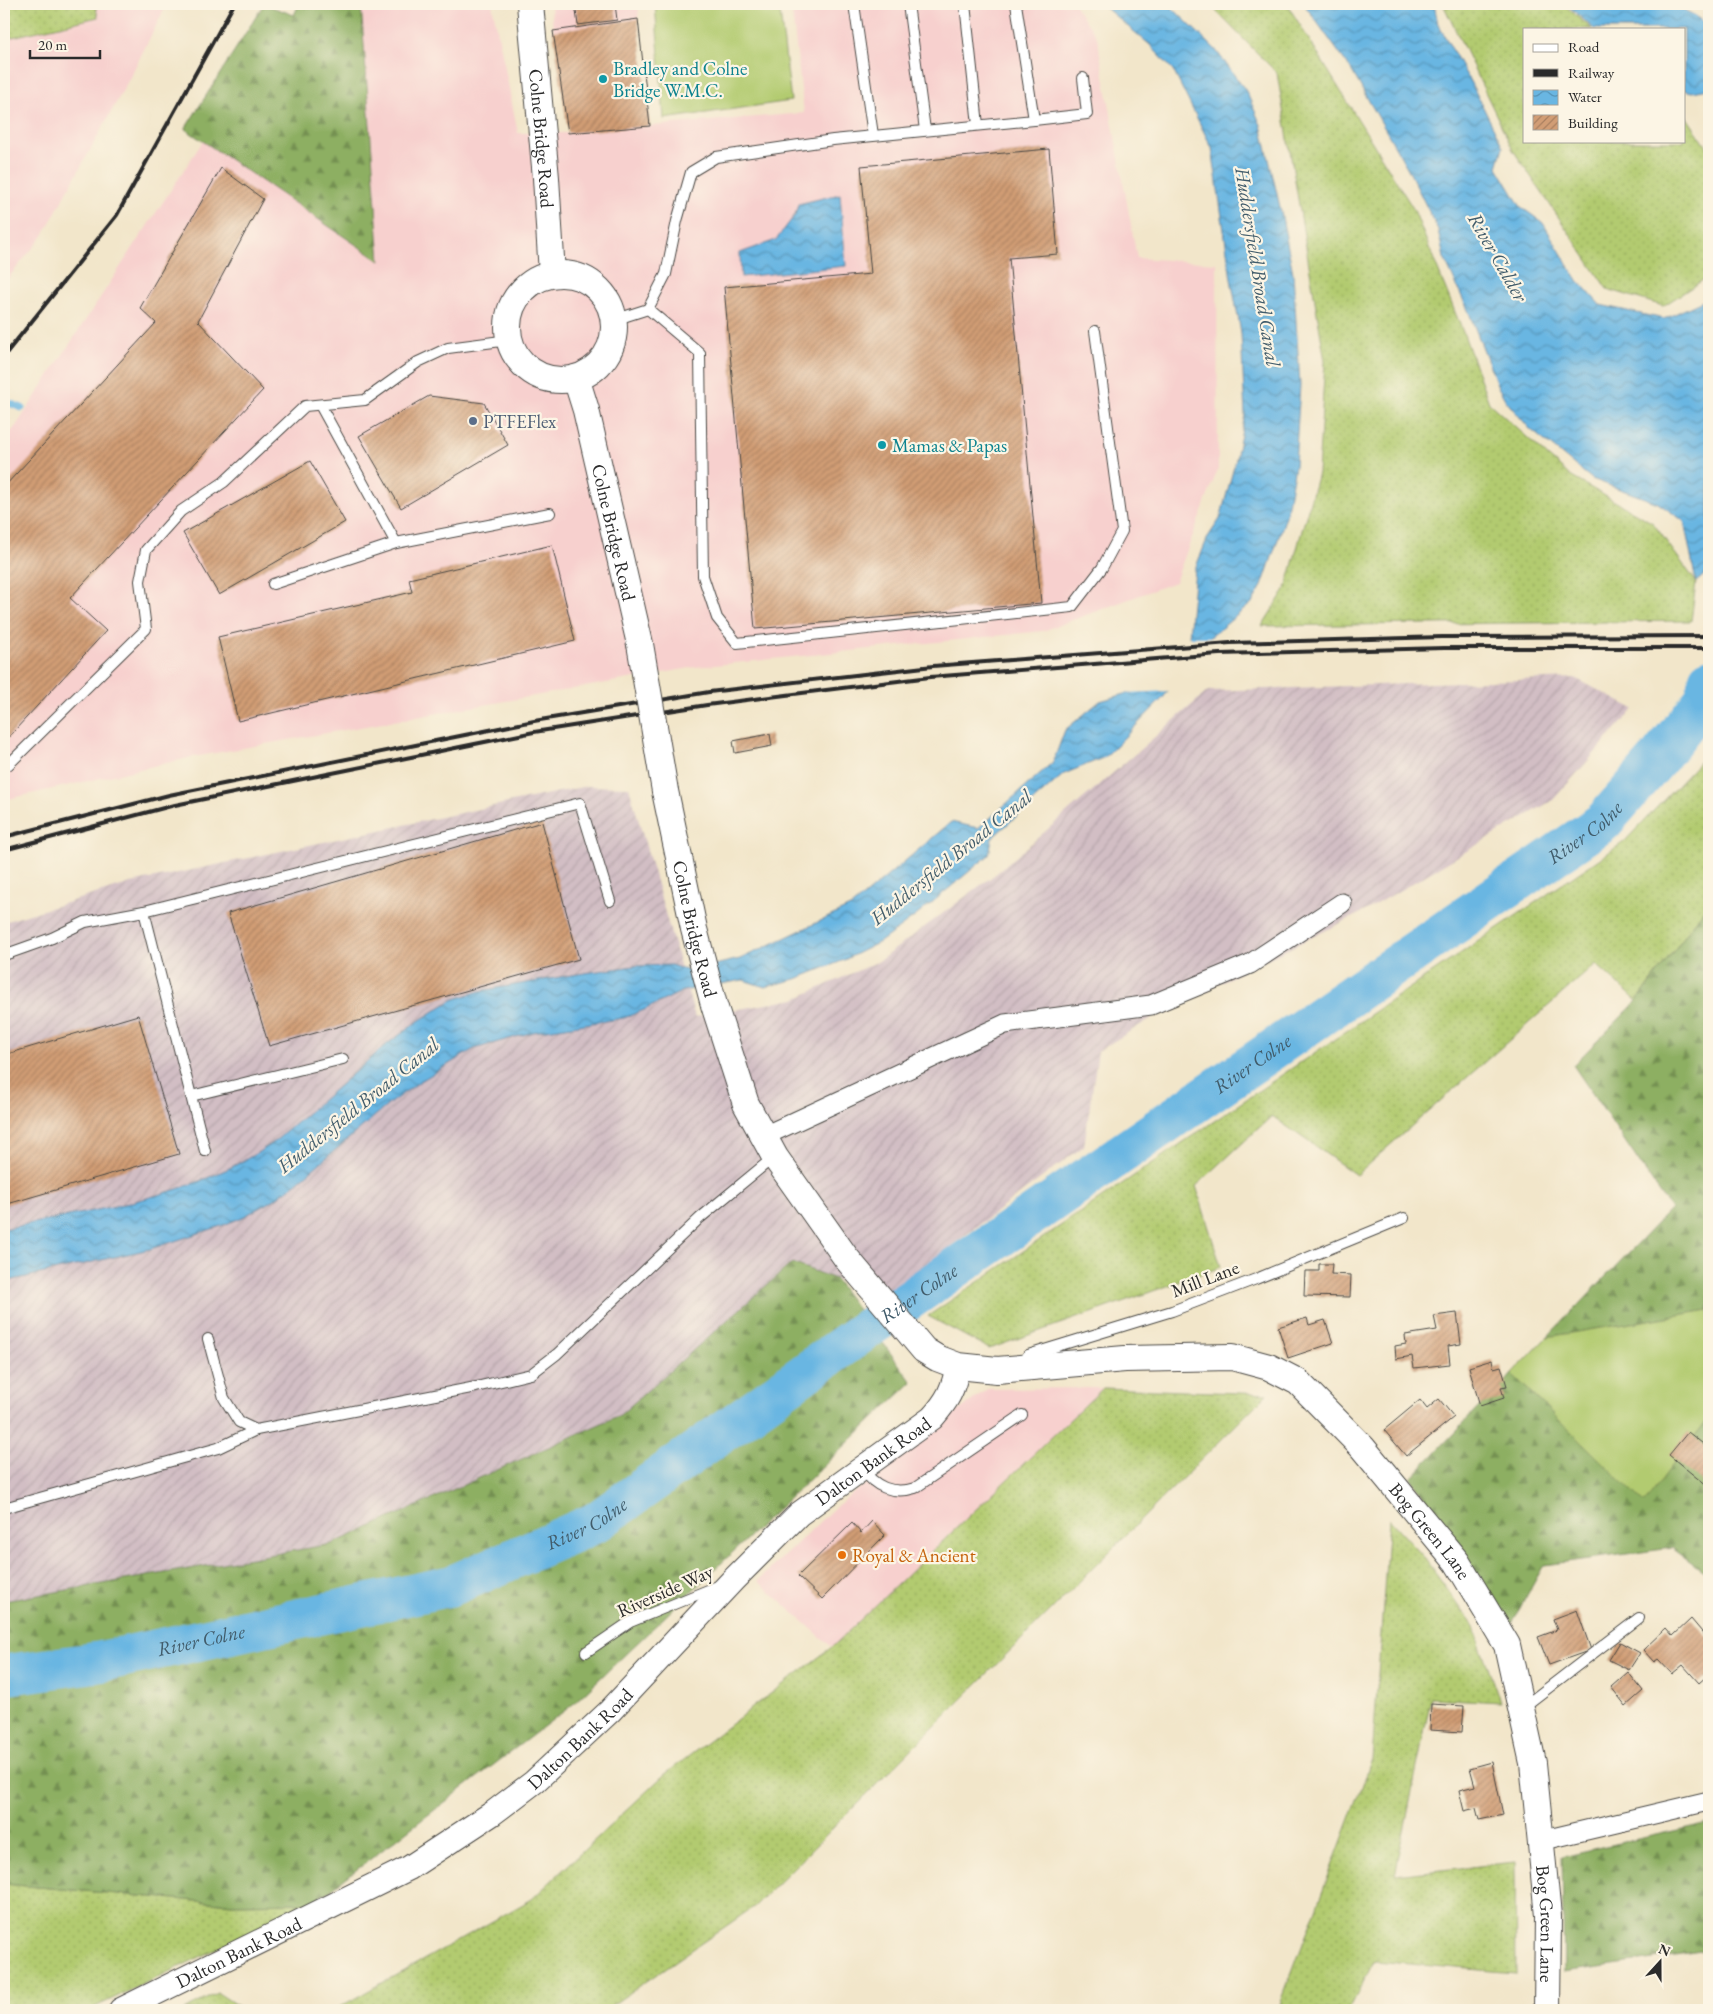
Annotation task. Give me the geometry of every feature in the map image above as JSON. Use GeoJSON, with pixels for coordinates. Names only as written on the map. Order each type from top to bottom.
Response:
{"type":"FeatureCollection","features":[{"type":"Feature","properties":{"kind":"main road","name":"Colne Bridge Road"},"geometry":{"type":"LineString","coordinates":[[530,4],[546,178],[552,274]]}},
{"type":"Feature","properties":{"kind":"main road"},"geometry":{"type":"LineString","coordinates":[[552,274],[564,274],[582,278],[598,288],[608,302],[614,320],[614,334],[610,349],[601,362],[590,372],[576,378],[559,380],[542,377],[527,368],[516,355],[509,340],[508,324],[511,308],[519,293],[531,282],[552,274]]}},
{"type":"Feature","properties":{"kind":"main road","name":"Colne Bridge Road"},"geometry":{"type":"LineString","coordinates":[[576,378],[586,410],[640,644],[664,791],[694,929],[720,1029],[746,1104],[769,1146],[847,1260],[924,1350],[937,1358],[958,1366],[1010,1369]]}},
{"type":"Feature","properties":{"kind":"main road","name":"Bog Green Lane"},"geometry":{"type":"LineString","coordinates":[[1010,1369],[1125,1360],[1232,1357],[1269,1367],[1298,1382],[1362,1447],[1457,1562],[1507,1645],[1533,1763],[1548,1916],[1547,2010]]}},
{"type":"Feature","properties":{"kind":"street"},"geometry":{"type":"LineString","coordinates":[[769,1146],[1005,1024],[1151,1005],[1250,964],[1342,903]]}},
{"type":"Feature","properties":{"kind":"street","name":"Dalton Bank Road"},"geometry":{"type":"LineString","coordinates":[[121,2010],[408,1868],[493,1813],[534,1782],[610,1710],[733,1580],[799,1514],[932,1418],[944,1405],[953,1389],[958,1366]]}},
{"type":"Feature","properties":{"kind":"street"},"geometry":{"type":"LineString","coordinates":[[1540,1840],[1709,1801]]}},
{"type":"Feature","properties":{"kind":"lane"},"geometry":{"type":"LineString","coordinates":[[854,4],[873,135]]}},
{"type":"Feature","properties":{"kind":"lane"},"geometry":{"type":"LineString","coordinates":[[908,4],[925,130]]}},
{"type":"Feature","properties":{"kind":"lane"},"geometry":{"type":"LineString","coordinates":[[966,4],[978,125]]}},
{"type":"Feature","properties":{"kind":"lane"},"geometry":{"type":"LineString","coordinates":[[1016,4],[1034,120]]}},
{"type":"Feature","properties":{"kind":"lane"},"geometry":{"type":"LineString","coordinates":[[614,320],[648,309],[666,274],[677,221],[691,172],[716,157],[873,135],[1087,114],[1083,78]]}},
{"type":"Feature","properties":{"kind":"lane"},"geometry":{"type":"LineString","coordinates":[[648,309],[700,352],[703,576],[717,618],[737,643],[1072,607],[1102,568],[1122,530],[1095,331]]}},
{"type":"Feature","properties":{"kind":"lane"},"geometry":{"type":"LineString","coordinates":[[8,765],[146,629],[140,581],[146,550],[181,511],[224,482],[305,406],[365,400],[418,362],[448,348],[509,340]]}},
{"type":"Feature","properties":{"kind":"lane"},"geometry":{"type":"LineString","coordinates":[[320,405],[396,543]]}},
{"type":"Feature","properties":{"kind":"lane"},"geometry":{"type":"LineString","coordinates":[[273,584],[396,543],[550,513]]}},
{"type":"Feature","properties":{"kind":"lane"},"geometry":{"type":"LineString","coordinates":[[4,955],[52,938],[85,922],[144,911],[580,803],[610,901]]}},
{"type":"Feature","properties":{"kind":"lane"},"geometry":{"type":"LineString","coordinates":[[144,911],[205,1151]]}},
{"type":"Feature","properties":{"kind":"lane"},"geometry":{"type":"LineString","coordinates":[[191,1096],[343,1059]]}},
{"type":"Feature","properties":{"kind":"lane"},"geometry":{"type":"LineString","coordinates":[[4,1508],[218,1448],[256,1430],[476,1387],[532,1374],[557,1354],[700,1218],[769,1146]]}},
{"type":"Feature","properties":{"kind":"lane","name":"Mill Lane"},"geometry":{"type":"LineString","coordinates":[[1010,1369],[1028,1355],[1172,1311],[1256,1279],[1404,1218]]}},
{"type":"Feature","properties":{"kind":"lane"},"geometry":{"type":"LineString","coordinates":[[208,1339],[224,1398],[239,1422],[256,1430]]}},
{"type":"Feature","properties":{"kind":"lane"},"geometry":{"type":"LineString","coordinates":[[862,1468],[877,1486],[900,1492],[915,1488],[1022,1415]]}},
{"type":"Feature","properties":{"kind":"lane","name":"Riverside Way"},"geometry":{"type":"LineString","coordinates":[[586,1652],[630,1622],[733,1580]]}},
{"type":"Feature","properties":{"kind":"lane"},"geometry":{"type":"LineString","coordinates":[[1521,1709],[1639,1618]]}},
{"type":"Feature","properties":{"kind":"shaded area"},"geometry":{"type":"Polygon","coordinates":[[[95,4],[167,4],[127,83],[42,237],[4,283],[4,39],[98,17],[95,4]]]}},
{"type":"Feature","properties":{"kind":"shaded area"},"geometry":{"type":"Polygon","coordinates":[[[310,4],[492,4],[518,133],[568,133],[804,113],[791,4],[1074,4],[1097,37],[1137,258],[1217,263],[1218,469],[1175,582],[1043,631],[696,667],[193,757],[4,800],[4,440],[16,426],[201,144],[310,4]]]}},
{"type":"Feature","properties":{"kind":"shaded area"},"geometry":{"type":"Polygon","coordinates":[[[551,4],[639,4],[638,19],[553,31],[551,4]]]}},
{"type":"Feature","properties":{"kind":"shaded area"},"geometry":{"type":"Polygon","coordinates":[[[1575,678],[1634,709],[1553,800],[1365,911],[1168,1008],[1098,1051],[1084,1146],[884,1296],[792,1264],[620,1415],[332,1544],[4,1601],[4,922],[131,883],[587,786],[629,787],[695,1017],[795,999],[879,961],[997,873],[1208,691],[1575,678]]]}},
{"type":"Feature","properties":{"kind":"shaded area"},"geometry":{"type":"Polygon","coordinates":[[[1103,1388],[832,1647],[758,1581],[834,1508],[987,1389],[1103,1388]]]}},
{"type":"Feature","properties":{"kind":"green space"},"geometry":{"type":"Polygon","coordinates":[[[20,4],[95,4],[98,17],[4,39],[4,8],[20,4]]]}},
{"type":"Feature","properties":{"kind":"green space"},"geometry":{"type":"Polygon","coordinates":[[[264,4],[294,15],[299,4],[361,4],[380,261],[185,129],[264,4]]]}},
{"type":"Feature","properties":{"kind":"green space"},"geometry":{"type":"Polygon","coordinates":[[[655,4],[779,4],[791,101],[664,119],[655,4]]]}},
{"type":"Feature","properties":{"kind":"green space"},"geometry":{"type":"Polygon","coordinates":[[[1209,4],[1287,4],[1414,210],[1489,403],[1570,476],[1653,523],[1696,582],[1691,621],[1262,626],[1286,588],[1318,473],[1325,361],[1277,73],[1209,4]]]}},
{"type":"Feature","properties":{"kind":"green space"},"geometry":{"type":"Polygon","coordinates":[[[1443,4],[1563,4],[1591,28],[1523,28],[1523,142],[1686,142],[1686,116],[1709,150],[1709,276],[1663,306],[1607,289],[1513,150],[1443,4]]]}},
{"type":"Feature","properties":{"kind":"green space"},"geometry":{"type":"Polygon","coordinates":[[[1709,752],[1709,903],[1637,1001],[1596,964],[1356,1175],[1272,1116],[1196,1186],[1221,1267],[989,1349],[928,1316],[1624,842],[1709,752]]]}},
{"type":"Feature","properties":{"kind":"green space"},"geometry":{"type":"Polygon","coordinates":[[[1709,903],[1709,1310],[1547,1337],[1671,1209],[1573,1065],[1637,1001],[1709,903]]]}},
{"type":"Feature","properties":{"kind":"green space"},"geometry":{"type":"Polygon","coordinates":[[[792,1263],[835,1279],[912,1382],[572,1705],[313,1903],[232,1904],[4,1884],[4,1601],[332,1544],[620,1415],[792,1263]]]}},
{"type":"Feature","properties":{"kind":"green space"},"geometry":{"type":"Polygon","coordinates":[[[1709,1310],[1709,1417],[1644,1503],[1512,1374],[1547,1337],[1709,1310]]]}},
{"type":"Feature","properties":{"kind":"green space"},"geometry":{"type":"Polygon","coordinates":[[[1512,1374],[1644,1502],[1709,1417],[1709,1575],[1672,1548],[1544,1565],[1511,1624],[1411,1478],[1512,1374]]]}},
{"type":"Feature","properties":{"kind":"green space"},"geometry":{"type":"Polygon","coordinates":[[[1103,1388],[1267,1394],[755,1906],[605,2010],[334,2010],[532,1899],[664,1775],[832,1647],[1103,1388]]]}},
{"type":"Feature","properties":{"kind":"green space"},"geometry":{"type":"Polygon","coordinates":[[[1389,1519],[1422,1555],[1473,1625],[1500,1702],[1431,1698],[1395,1875],[1515,1862],[1516,1973],[1374,1961],[1349,2010],[1278,2010],[1372,1760],[1389,1519]]]}},
{"type":"Feature","properties":{"kind":"green space"},"geometry":{"type":"Polygon","coordinates":[[[1709,1823],[1709,1951],[1564,1972],[1562,1856],[1709,1823]]]}},
{"type":"Feature","properties":{"kind":"green space"},"geometry":{"type":"Polygon","coordinates":[[[4,1884],[232,1904],[313,1903],[89,2010],[4,2010],[4,1884]]]}},
{"type":"Feature","properties":{"kind":"green space"},"geometry":{"type":"Polygon","coordinates":[[[218,1993],[244,2010],[184,2010],[218,1993]]]}},
{"type":"Feature","properties":{"kind":"water","name":"Huddersfield Broad Canal"},"geometry":{"type":"Polygon","coordinates":[[[1101,4],[1168,4],[1215,49],[1246,91],[1261,125],[1293,273],[1300,385],[1295,466],[1286,516],[1262,586],[1252,603],[1208,639],[1162,699],[1105,757],[1064,774],[992,838],[989,855],[917,915],[880,942],[842,961],[796,979],[765,987],[743,980],[683,991],[624,1018],[533,1032],[474,1049],[419,1082],[390,1103],[299,1181],[275,1199],[243,1217],[150,1249],[4,1282],[4,1229],[143,1199],[178,1189],[243,1161],[274,1142],[387,1044],[452,1000],[480,991],[634,966],[671,965],[689,971],[740,959],[852,906],[951,822],[978,828],[1053,762],[1065,730],[1100,701],[1143,689],[1189,637],[1195,569],[1208,537],[1220,519],[1236,459],[1245,415],[1241,333],[1231,279],[1212,148],[1173,70],[1149,44],[1101,4]]]}},
{"type":"Feature","properties":{"kind":"water","name":"River Calder"},"geometry":{"type":"Polygon","coordinates":[[[1304,4],[1434,4],[1438,24],[1472,85],[1503,147],[1497,167],[1521,207],[1543,223],[1576,278],[1600,305],[1664,319],[1709,298],[1709,571],[1696,582],[1684,521],[1658,503],[1592,479],[1530,429],[1506,401],[1498,387],[1468,310],[1444,258],[1438,230],[1408,169],[1350,68],[1304,4]]]}},
{"type":"Feature","properties":{"kind":"water"},"geometry":{"type":"Polygon","coordinates":[[[1566,4],[1675,4],[1709,25],[1709,89],[1692,92],[1686,90],[1686,28],[1593,28],[1566,4]]]}},
{"type":"Feature","properties":{"kind":"water"},"geometry":{"type":"Polygon","coordinates":[[[840,194],[846,266],[741,277],[740,253],[776,240],[795,215],[798,204],[840,194]]]}},
{"type":"Feature","properties":{"kind":"pier"},"geometry":{"type":"Polygon","coordinates":[[[1185,637],[1215,637],[1172,691],[1126,693],[1141,687],[1185,637]]]}},
{"type":"Feature","properties":{"kind":"building"},"geometry":{"type":"Polygon","coordinates":[[[575,4],[615,4],[617,20],[578,25],[575,4]]]}},
{"type":"Feature","properties":{"kind":"building","name":"Bradley and Colne Bridge W.M.C."},"geometry":{"type":"Polygon","coordinates":[[[638,19],[650,126],[568,133],[553,31],[638,19]]]}},
{"type":"Feature","properties":{"kind":"building","name":"Mamas & Papas"},"geometry":{"type":"Polygon","coordinates":[[[1049,149],[1058,254],[1009,258],[1041,603],[755,629],[724,287],[871,274],[861,166],[1049,149]]]}},
{"type":"Feature","properties":{"kind":"building"},"geometry":{"type":"Polygon","coordinates":[[[221,168],[263,199],[198,321],[263,390],[70,598],[106,631],[4,742],[4,487],[156,323],[140,308],[221,168]]]}},
{"type":"Feature","properties":{"kind":"building"},"geometry":{"type":"Polygon","coordinates":[[[429,396],[484,403],[508,445],[401,508],[359,436],[429,396]]]}},
{"type":"Feature","properties":{"kind":"building"},"geometry":{"type":"Polygon","coordinates":[[[310,461],[345,522],[219,595],[183,533],[310,461]]]}},
{"type":"Feature","properties":{"kind":"building"},"geometry":{"type":"Polygon","coordinates":[[[552,545],[575,641],[238,721],[218,637],[412,592],[409,579],[552,545]]]}},
{"type":"Feature","properties":{"kind":"building"},"geometry":{"type":"Polygon","coordinates":[[[770,734],[772,746],[735,753],[733,741],[770,734]]]}},
{"type":"Feature","properties":{"kind":"building"},"geometry":{"type":"Polygon","coordinates":[[[542,822],[579,959],[269,1046],[228,913],[542,822]]]}},
{"type":"Feature","properties":{"kind":"building"},"geometry":{"type":"Polygon","coordinates":[[[138,1015],[179,1154],[4,1205],[4,1055],[138,1015]]]}},
{"type":"Feature","properties":{"kind":"building"},"geometry":{"type":"Polygon","coordinates":[[[1319,1264],[1332,1264],[1331,1274],[1351,1275],[1350,1297],[1304,1296],[1305,1271],[1319,1271],[1319,1264]]]}},
{"type":"Feature","properties":{"kind":"building"},"geometry":{"type":"Polygon","coordinates":[[[1457,1313],[1461,1344],[1448,1346],[1450,1364],[1414,1368],[1412,1356],[1396,1359],[1395,1346],[1406,1344],[1405,1335],[1437,1330],[1434,1316],[1457,1313]]]}},
{"type":"Feature","properties":{"kind":"building"},"geometry":{"type":"Polygon","coordinates":[[[1307,1318],[1309,1325],[1325,1320],[1333,1343],[1288,1358],[1278,1327],[1307,1318]]]}},
{"type":"Feature","properties":{"kind":"building"},"geometry":{"type":"Polygon","coordinates":[[[1492,1360],[1494,1368],[1501,1366],[1507,1386],[1501,1387],[1504,1398],[1480,1406],[1469,1367],[1492,1360]]]}},
{"type":"Feature","properties":{"kind":"building"},"geometry":{"type":"Polygon","coordinates":[[[1439,1399],[1454,1417],[1406,1456],[1384,1430],[1420,1400],[1427,1409],[1439,1399]]]}},
{"type":"Feature","properties":{"kind":"building"},"geometry":{"type":"Polygon","coordinates":[[[1688,1432],[1707,1447],[1709,1444],[1708,1487],[1669,1455],[1688,1432]]]}},
{"type":"Feature","properties":{"kind":"building","name":"Royal & Ancient"},"geometry":{"type":"Polygon","coordinates":[[[872,1521],[885,1535],[822,1599],[798,1576],[852,1523],[861,1533],[872,1521]]]}},
{"type":"Feature","properties":{"kind":"building"},"geometry":{"type":"Polygon","coordinates":[[[1577,1610],[1591,1650],[1549,1665],[1538,1637],[1557,1630],[1553,1619],[1577,1610]]]}},
{"type":"Feature","properties":{"kind":"building"},"geometry":{"type":"Polygon","coordinates":[[[1691,1619],[1707,1638],[1709,1636],[1709,1657],[1707,1658],[1709,1661],[1709,1674],[1699,1683],[1683,1665],[1672,1674],[1658,1659],[1654,1662],[1643,1650],[1666,1628],[1673,1636],[1691,1619]]]}},
{"type":"Feature","properties":{"kind":"building"},"geometry":{"type":"Polygon","coordinates":[[[1620,1642],[1640,1653],[1629,1670],[1609,1660],[1620,1642]]]}},
{"type":"Feature","properties":{"kind":"building"},"geometry":{"type":"Polygon","coordinates":[[[1628,1672],[1643,1691],[1626,1706],[1611,1687],[1628,1672]]]}},
{"type":"Feature","properties":{"kind":"building"},"geometry":{"type":"Polygon","coordinates":[[[1431,1704],[1464,1706],[1462,1732],[1430,1730],[1431,1704]]]}},
{"type":"Feature","properties":{"kind":"building"},"geometry":{"type":"Polygon","coordinates":[[[1492,1762],[1503,1815],[1479,1820],[1476,1808],[1464,1811],[1459,1790],[1475,1786],[1470,1768],[1492,1762]]]}},
{"type":"Feature","properties":{"kind":"waterway"},"geometry":{"type":"LineString","coordinates":[[4,401],[22,408]]}},
{"type":"Feature","properties":{"kind":"waterway","name":"River Colne"},"geometry":{"type":"LineString","coordinates":[[4,1675],[99,1662],[451,1586],[595,1523],[874,1324],[1603,822],[1658,759],[1705,699],[1709,679]]}},
{"type":"Feature","properties":{"kind":"railway"},"geometry":{"type":"LineString","coordinates":[[4,356],[117,215],[234,4]]}},
{"type":"Feature","properties":{"kind":"railway"},"geometry":{"type":"LineString","coordinates":[[4,837],[169,795],[534,721],[709,692],[933,666],[1230,643],[1442,637],[1709,636]]}},
{"type":"Feature","properties":{"kind":"railway"},"geometry":{"type":"LineString","coordinates":[[4,850],[175,805],[534,732],[707,705],[930,677],[1219,654],[1444,648],[1709,648]]}},
{"type":"Feature","properties":{"kind":"place","name":"Bradley and Colne Bridge W.M.C."},"geometry":{"type":"Point","coordinates":[603,79]}},
{"type":"Feature","properties":{"kind":"place","name":"PTFEFlex"},"geometry":{"type":"Point","coordinates":[473,421]}},
{"type":"Feature","properties":{"kind":"place","name":"Mamas & Papas"},"geometry":{"type":"Point","coordinates":[882,445]}},
{"type":"Feature","properties":{"kind":"place","name":"Royal & Ancient"},"geometry":{"type":"Point","coordinates":[842,1555]}}]}
